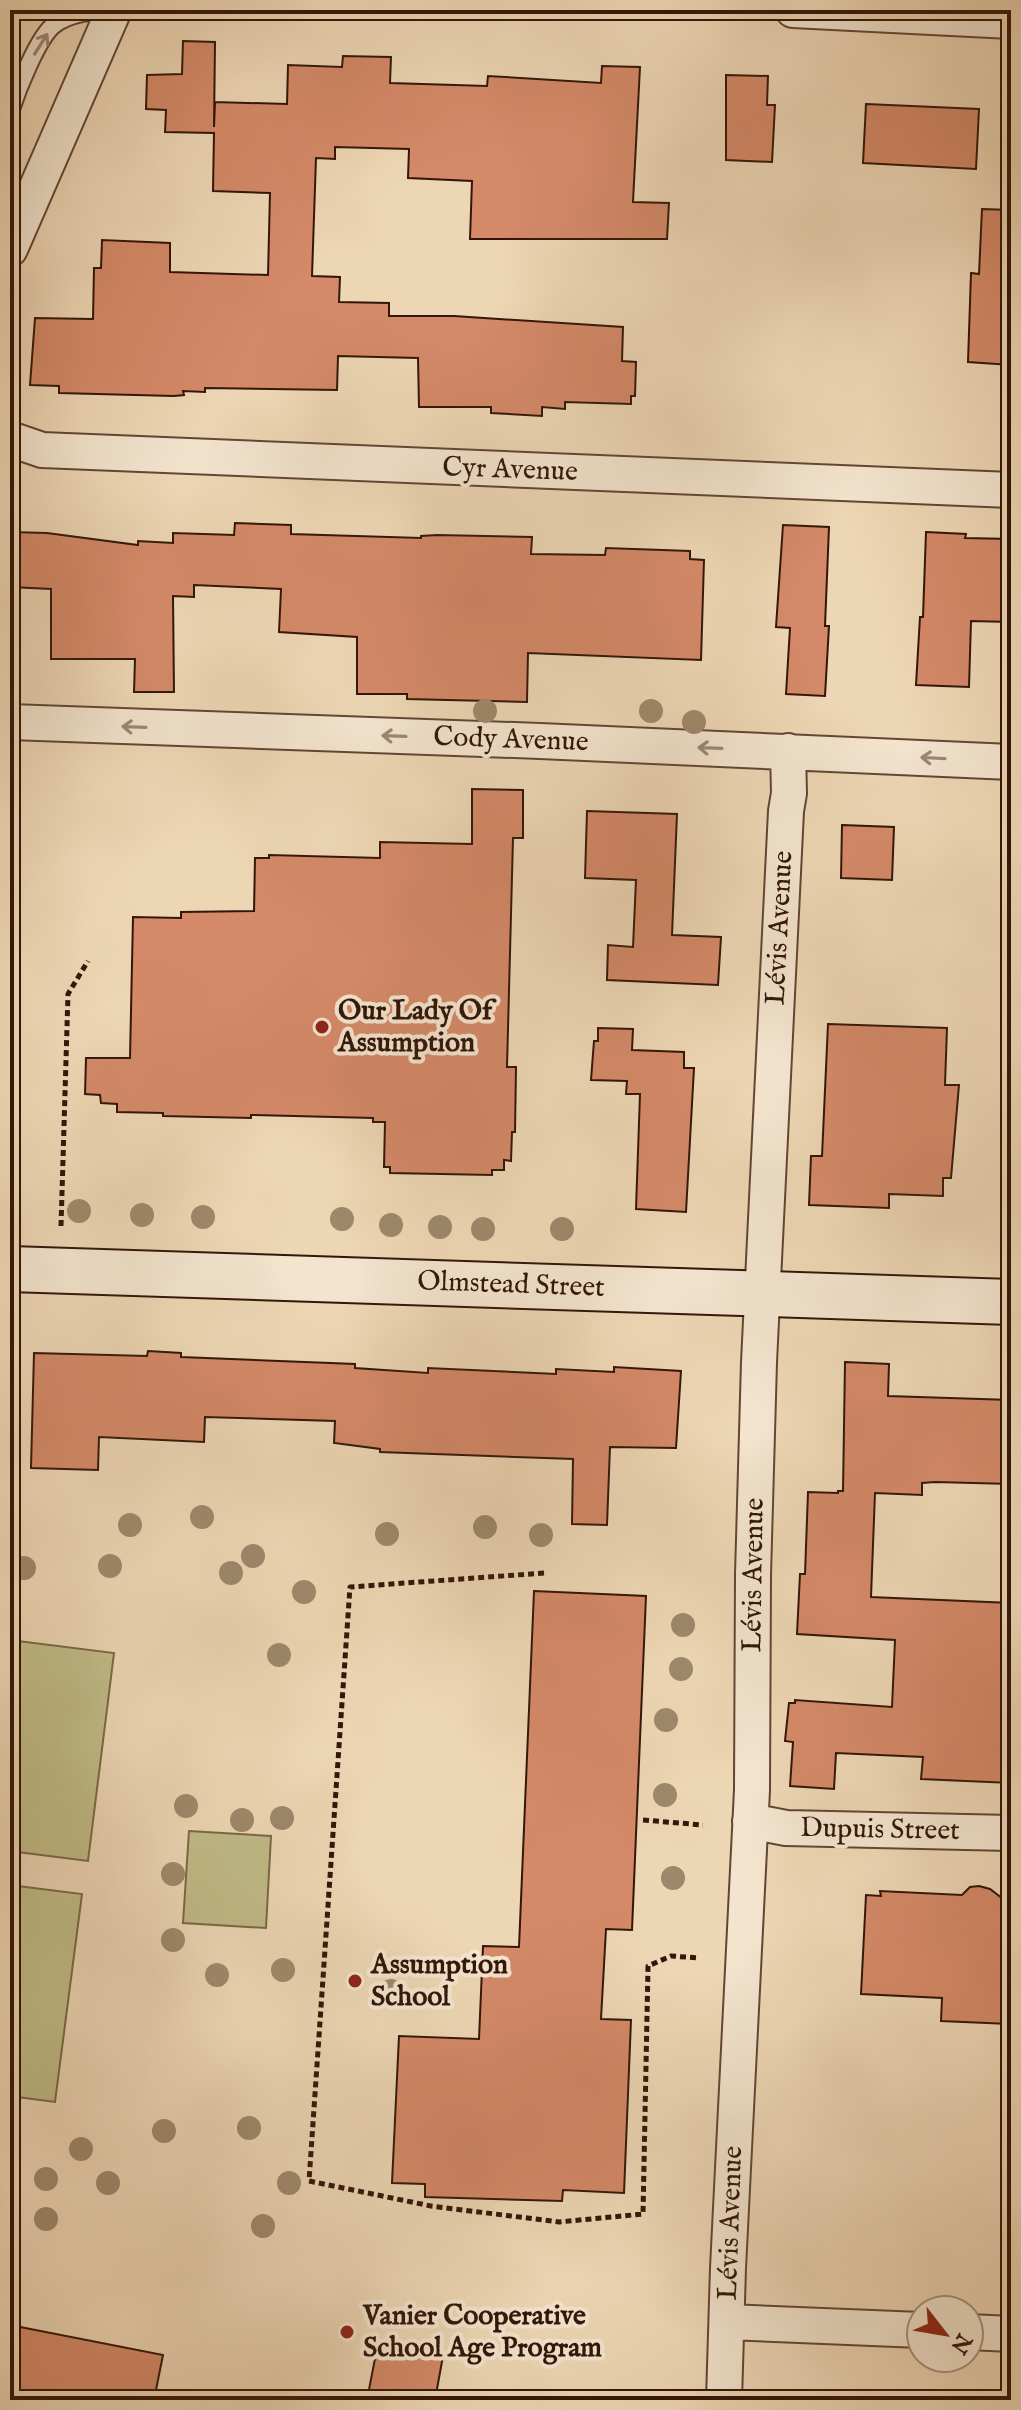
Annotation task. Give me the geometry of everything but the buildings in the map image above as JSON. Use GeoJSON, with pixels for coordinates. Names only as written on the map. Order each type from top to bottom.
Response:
{"type":"FeatureCollection","features":[{"type":"Feature","properties":{"kind":"street"},"geometry":{"type":"LineString","coordinates":[[16,235],[114,10]]}},
{"type":"Feature","properties":{"kind":"street"},"geometry":{"type":"LineString","coordinates":[[793,10],[1011,21]]}},
{"type":"Feature","properties":{"kind":"street","name":"Cyr Avenue"},"geometry":{"type":"LineString","coordinates":[[10,439],[42,450],[58,451],[1011,490]]}},
{"type":"Feature","properties":{"kind":"street","name":"Cody Avenue"},"geometry":{"type":"LineString","coordinates":[[10,722],[1011,762]]}},
{"type":"Feature","properties":{"kind":"street","name":"Lévis Avenue"},"geometry":{"type":"LineString","coordinates":[[724,2400],[752,1790],[753,1575],[763,1293],[789,793],[788,751]]}},
{"type":"Feature","properties":{"kind":"street","name":"Olmstead Street"},"geometry":{"type":"LineString","coordinates":[[10,1269],[1011,1302]]}},
{"type":"Feature","properties":{"kind":"street","name":"Dupuis Street"},"geometry":{"type":"LineString","coordinates":[[750,1821],[786,1828],[1011,1833]]}},
{"type":"Feature","properties":{"kind":"street"},"geometry":{"type":"LineString","coordinates":[[728,2322],[905,2329]]}},
{"type":"Feature","properties":{"kind":"street"},"geometry":{"type":"LineString","coordinates":[[985,2333],[1011,2334]]}},
{"type":"Feature","properties":{"kind":"lane"},"geometry":{"type":"LineString","coordinates":[[10,112],[24,72],[53,25],[81,12],[103,10]]}},
{"type":"Feature","properties":{"kind":"lane"},"geometry":{"type":"LineString","coordinates":[[10,185],[16,235]]}},
{"type":"Feature","properties":{"kind":"path"},"geometry":{"type":"LineString","coordinates":[[60,1271],[68,994],[88,961]]}},
{"type":"Feature","properties":{"kind":"path"},"geometry":{"type":"LineString","coordinates":[[544,1573],[350,1587],[309,2181],[431,2206],[559,2222],[643,2214],[648,1966],[671,1956],[699,1958]]}},
{"type":"Feature","properties":{"kind":"path"},"geometry":{"type":"LineString","coordinates":[[643,1820],[703,1825]]}},
{"type":"Feature","properties":{"kind":"shaded area"},"geometry":{"type":"Polygon","coordinates":[[[10,1640],[114,1653],[88,1861],[10,1851],[10,1640]]]}},
{"type":"Feature","properties":{"kind":"shaded area"},"geometry":{"type":"Polygon","coordinates":[[[189,1831],[271,1836],[266,1928],[183,1923],[189,1831]]]}},
{"type":"Feature","properties":{"kind":"shaded area"},"geometry":{"type":"Polygon","coordinates":[[[10,1885],[82,1894],[55,2102],[10,2096],[10,1885]]]}},
{"type":"Feature","properties":{"kind":"place","name":"Our Lady Of Assumption"},"geometry":{"type":"Point","coordinates":[322,1027]}},
{"type":"Feature","properties":{"kind":"place","name":"Assumption School"},"geometry":{"type":"Point","coordinates":[355,1981]}},
{"type":"Feature","properties":{"kind":"place","name":"Vanier Cooperative School Age Program"},"geometry":{"type":"Point","coordinates":[347,2332]}}]}
